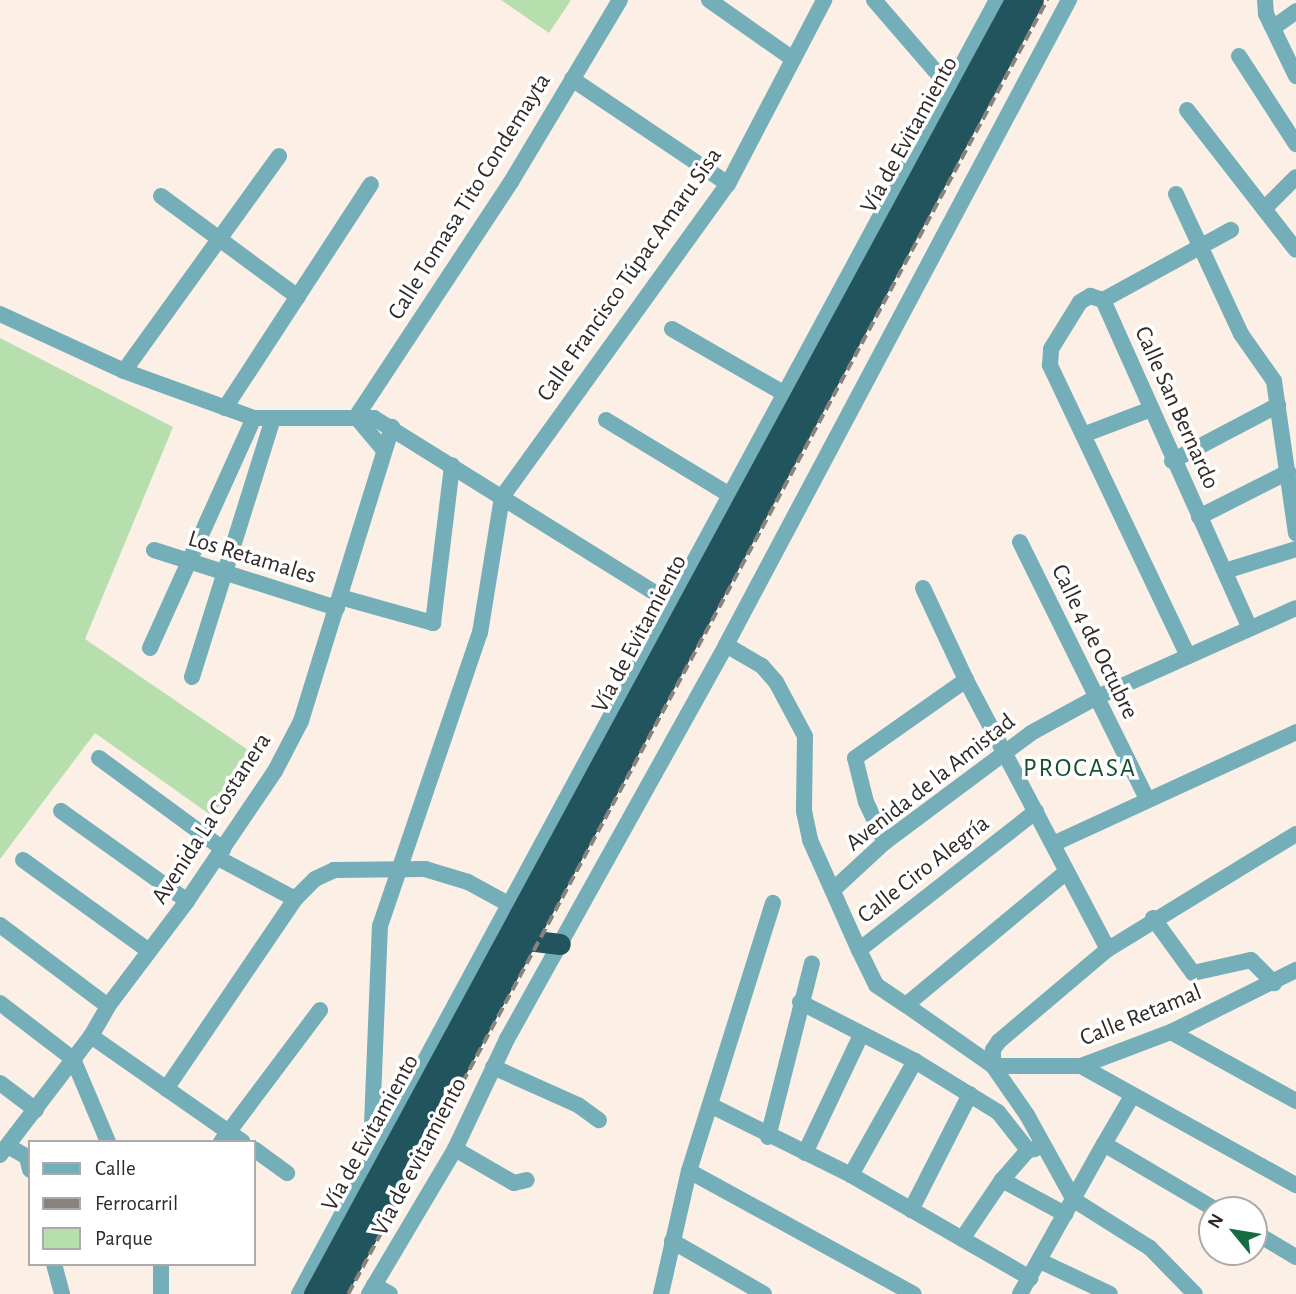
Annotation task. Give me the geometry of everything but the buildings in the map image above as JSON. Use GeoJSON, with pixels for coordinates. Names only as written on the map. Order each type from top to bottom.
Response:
{"type":"FeatureCollection","features":[{"type":"Feature","properties":{"kind":"highway","name":"Vía de Evitamiento"},"geometry":{"type":"LineString","coordinates":[[314,1294],[635,684],[1015,0]]}},
{"type":"Feature","properties":{"kind":"highway","name":"Vía de Evitamiento"},"geometry":{"type":"LineString","coordinates":[[335,1294],[1033,0]]}},
{"type":"Feature","properties":{"kind":"highway"},"geometry":{"type":"LineString","coordinates":[[527,940],[560,944]]}},
{"type":"Feature","properties":{"kind":"street","name":"Calle Tomasa Tito Condemayta"},"geometry":{"type":"LineString","coordinates":[[356,416],[511,183],[620,0]]}},
{"type":"Feature","properties":{"kind":"street"},"geometry":{"type":"LineString","coordinates":[[709,0],[793,59]]}},
{"type":"Feature","properties":{"kind":"street","name":"Calle Francisco Túpac Amaru Sisa"},"geometry":{"type":"LineString","coordinates":[[502,497],[728,184],[824,0]]}},
{"type":"Feature","properties":{"kind":"street"},"geometry":{"type":"LineString","coordinates":[[874,0],[949,86]]}},
{"type":"Feature","properties":{"kind":"street","name":"Via de evitamiento"},"geometry":{"type":"LineString","coordinates":[[299,1294],[510,905],[635,684],[665,598],[730,495],[997,0]]}},
{"type":"Feature","properties":{"kind":"street","name":"Via de evitamiento"},"geometry":{"type":"LineString","coordinates":[[372,1289],[455,1149],[507,1039],[726,645],[1069,0]]}},
{"type":"Feature","properties":{"kind":"street"},"geometry":{"type":"LineString","coordinates":[[1265,0],[1273,29],[1296,76]]}},
{"type":"Feature","properties":{"kind":"street"},"geometry":{"type":"LineString","coordinates":[[1273,29],[1296,11]]}},
{"type":"Feature","properties":{"kind":"street"},"geometry":{"type":"LineString","coordinates":[[1239,56],[1296,144]]}},
{"type":"Feature","properties":{"kind":"street"},"geometry":{"type":"LineString","coordinates":[[572,79],[728,184]]}},
{"type":"Feature","properties":{"kind":"street"},"geometry":{"type":"LineString","coordinates":[[1186,110],[1296,250]]}},
{"type":"Feature","properties":{"kind":"street"},"geometry":{"type":"LineString","coordinates":[[124,371],[279,156]]}},
{"type":"Feature","properties":{"kind":"street"},"geometry":{"type":"LineString","coordinates":[[1264,209],[1296,177]]}},
{"type":"Feature","properties":{"kind":"street"},"geometry":{"type":"LineString","coordinates":[[225,408],[372,184]]}},
{"type":"Feature","properties":{"kind":"street"},"geometry":{"type":"LineString","coordinates":[[1176,194],[1249,349],[1274,381],[1296,533]]}},
{"type":"Feature","properties":{"kind":"street"},"geometry":{"type":"LineString","coordinates":[[161,196],[298,298]]}},
{"type":"Feature","properties":{"kind":"street"},"geometry":{"type":"LineString","coordinates":[[1188,656],[1052,370],[1051,349],[1080,302],[1090,296],[1103,300],[1230,230]]}},
{"type":"Feature","properties":{"kind":"street","name":"Calle San Bernardo"},"geometry":{"type":"LineString","coordinates":[[1103,300],[1172,461],[1225,570],[1249,627]]}},
{"type":"Feature","properties":{"kind":"street"},"geometry":{"type":"LineString","coordinates":[[0,314],[124,371],[254,418],[356,416],[392,427],[665,598]]}},
{"type":"Feature","properties":{"kind":"street"},"geometry":{"type":"LineString","coordinates":[[672,329],[785,394]]}},
{"type":"Feature","properties":{"kind":"street"},"geometry":{"type":"LineString","coordinates":[[1172,461],[1278,405]]}},
{"type":"Feature","properties":{"kind":"street"},"geometry":{"type":"LineString","coordinates":[[1083,435],[1151,409]]}},
{"type":"Feature","properties":{"kind":"street"},"geometry":{"type":"LineString","coordinates":[[356,416],[383,449]]}},
{"type":"Feature","properties":{"kind":"street"},"geometry":{"type":"LineString","coordinates":[[150,648],[254,418]]}},
{"type":"Feature","properties":{"kind":"street"},"geometry":{"type":"LineString","coordinates":[[192,677],[273,419]]}},
{"type":"Feature","properties":{"kind":"street"},"geometry":{"type":"LineString","coordinates":[[606,420],[730,495]]}},
{"type":"Feature","properties":{"kind":"street","name":"Avenida La Costanera"},"geometry":{"type":"LineString","coordinates":[[4,1151],[91,1036],[107,1006],[187,901],[275,771],[301,721],[392,427]]}},
{"type":"Feature","properties":{"kind":"street","name":"Los Retamales"},"geometry":{"type":"LineString","coordinates":[[154,550],[226,575],[433,623],[452,465]]}},
{"type":"Feature","properties":{"kind":"street"},"geometry":{"type":"LineString","coordinates":[[1199,517],[1288,472]]}},
{"type":"Feature","properties":{"kind":"street"},"geometry":{"type":"LineString","coordinates":[[388,1132],[377,1132],[372,1124],[380,926],[480,633],[502,497]]}},
{"type":"Feature","properties":{"kind":"street","name":"Calle 4 de Octubre"},"geometry":{"type":"LineString","coordinates":[[1020,542],[1147,799]]}},
{"type":"Feature","properties":{"kind":"street"},"geometry":{"type":"LineString","coordinates":[[1225,570],[1296,549]]}},
{"type":"Feature","properties":{"kind":"street"},"geometry":{"type":"LineString","coordinates":[[923,588],[966,680],[1053,844],[1065,873],[1108,949]]}},
{"type":"Feature","properties":{"kind":"street","name":"Avenida de la Amistad"},"geometry":{"type":"LineString","coordinates":[[835,888],[885,842],[1004,750],[1095,698],[1296,608]]}},
{"type":"Feature","properties":{"kind":"street","name":"Calle Ciro Alegría"},"geometry":{"type":"LineString","coordinates":[[726,645],[762,666],[776,682],[805,736],[804,811],[810,840],[835,888],[859,950],[1035,811]]}},
{"type":"Feature","properties":{"kind":"street"},"geometry":{"type":"LineString","coordinates":[[885,842],[866,802],[855,758],[966,680]]}},
{"type":"Feature","properties":{"kind":"street"},"geometry":{"type":"LineString","coordinates":[[1053,844],[1296,733]]}},
{"type":"Feature","properties":{"kind":"street"},"geometry":{"type":"LineString","coordinates":[[99,758],[220,853],[295,899]]}},
{"type":"Feature","properties":{"kind":"street"},"geometry":{"type":"LineString","coordinates":[[61,811],[187,901]]}},
{"type":"Feature","properties":{"kind":"street"},"geometry":{"type":"LineString","coordinates":[[993,1066],[993,1050],[999,1041],[1108,949],[1153,918],[1296,834]]}},
{"type":"Feature","properties":{"kind":"street"},"geometry":{"type":"LineString","coordinates":[[23,860],[149,951]]}},
{"type":"Feature","properties":{"kind":"street"},"geometry":{"type":"LineString","coordinates":[[166,1089],[295,899],[315,879],[334,870],[425,869],[468,882],[510,905]]}},
{"type":"Feature","properties":{"kind":"street"},"geometry":{"type":"LineString","coordinates":[[906,1005],[1065,873]]}},
{"type":"Feature","properties":{"kind":"street"},"geometry":{"type":"LineString","coordinates":[[661,1294],[689,1171],[712,1106],[772,903]]}},
{"type":"Feature","properties":{"kind":"street"},"geometry":{"type":"LineString","coordinates":[[1153,918],[1188,970],[1204,972],[1251,960],[1274,983]]}},
{"type":"Feature","properties":{"kind":"street"},"geometry":{"type":"LineString","coordinates":[[0,925],[107,1006]]}},
{"type":"Feature","properties":{"kind":"street"},"geometry":{"type":"LineString","coordinates":[[859,950],[876,985],[890,999],[906,1005],[993,1066],[1033,1127],[1070,1207]]}},
{"type":"Feature","properties":{"kind":"street"},"geometry":{"type":"LineString","coordinates":[[768,1137],[812,963]]}},
{"type":"Feature","properties":{"kind":"street","name":"Calle Retamal"},"geometry":{"type":"LineString","coordinates":[[993,1066],[1082,1066],[1171,1032],[1296,970]]}},
{"type":"Feature","properties":{"kind":"street"},"geometry":{"type":"LineString","coordinates":[[800,1002],[915,1061],[998,1112],[1028,1150]]}},
{"type":"Feature","properties":{"kind":"street"},"geometry":{"type":"LineString","coordinates":[[0,1003],[73,1059],[107,1140]]}},
{"type":"Feature","properties":{"kind":"street"},"geometry":{"type":"LineString","coordinates":[[91,1036],[166,1089],[225,1137],[320,1010]]}},
{"type":"Feature","properties":{"kind":"street"},"geometry":{"type":"LineString","coordinates":[[1171,1032],[1296,1101]]}},
{"type":"Feature","properties":{"kind":"street"},"geometry":{"type":"LineString","coordinates":[[805,1153],[861,1035]]}},
{"type":"Feature","properties":{"kind":"street"},"geometry":{"type":"LineString","coordinates":[[851,1175],[915,1061]]}},
{"type":"Feature","properties":{"kind":"street"},"geometry":{"type":"LineString","coordinates":[[1082,1066],[1296,1185]]}},
{"type":"Feature","properties":{"kind":"street"},"geometry":{"type":"LineString","coordinates":[[493,1067],[578,1105],[599,1120]]}},
{"type":"Feature","properties":{"kind":"street"},"geometry":{"type":"LineString","coordinates":[[0,1083],[36,1110]]}},
{"type":"Feature","properties":{"kind":"street"},"geometry":{"type":"LineString","coordinates":[[911,1210],[970,1094]]}},
{"type":"Feature","properties":{"kind":"street"},"geometry":{"type":"LineString","coordinates":[[1020,1294],[1132,1096]]}},
{"type":"Feature","properties":{"kind":"street"},"geometry":{"type":"LineString","coordinates":[[712,1106],[768,1137],[851,1175],[1030,1278]]}},
{"type":"Feature","properties":{"kind":"street"},"geometry":{"type":"LineString","coordinates":[[962,1239],[1002,1180],[1028,1150],[1037,1147],[1033,1127]]}},
{"type":"Feature","properties":{"kind":"street"},"geometry":{"type":"LineString","coordinates":[[1104,1144],[1198,1199]]}},
{"type":"Feature","properties":{"kind":"street"},"geometry":{"type":"LineString","coordinates":[[455,1149],[514,1183],[527,1180]]}},
{"type":"Feature","properties":{"kind":"street"},"geometry":{"type":"LineString","coordinates":[[256,1150],[287,1173]]}},
{"type":"Feature","properties":{"kind":"street"},"geometry":{"type":"LineString","coordinates":[[4,1151],[27,1157],[28,1161]]}},
{"type":"Feature","properties":{"kind":"street"},"geometry":{"type":"LineString","coordinates":[[689,1171],[914,1294]]}},
{"type":"Feature","properties":{"kind":"street"},"geometry":{"type":"LineString","coordinates":[[1002,1180],[1070,1207],[1150,1248],[1195,1294]]}},
{"type":"Feature","properties":{"kind":"street"},"geometry":{"type":"LineString","coordinates":[[1268,1240],[1296,1257]]}},
{"type":"Feature","properties":{"kind":"street"},"geometry":{"type":"LineString","coordinates":[[672,1241],[764,1294]]}},
{"type":"Feature","properties":{"kind":"street"},"geometry":{"type":"LineString","coordinates":[[1040,1261],[1111,1294]]}},
{"type":"Feature","properties":{"kind":"street"},"geometry":{"type":"LineString","coordinates":[[55,1266],[62,1294]]}},
{"type":"Feature","properties":{"kind":"street"},"geometry":{"type":"LineString","coordinates":[[160,1266],[162,1294]]}},
{"type":"Feature","properties":{"kind":"street"},"geometry":{"type":"LineString","coordinates":[[372,1289],[390,1294]]}},
{"type":"Feature","properties":{"kind":"green space"},"geometry":{"type":"Polygon","coordinates":[[[501,0],[571,0],[549,33],[501,0]]]}},
{"type":"Feature","properties":{"kind":"green space"},"geometry":{"type":"Polygon","coordinates":[[[0,338],[173,427],[85,639],[254,754],[212,816],[95,733],[0,859],[0,338]]]}},
{"type":"Feature","properties":{"kind":"railway"},"geometry":{"type":"LineString","coordinates":[[348,1294],[1047,0]]}},
{"type":"Feature","properties":{"kind":"district","name":"PROCASA"},"geometry":{"type":"Point","coordinates":[1080,769]}}]}
